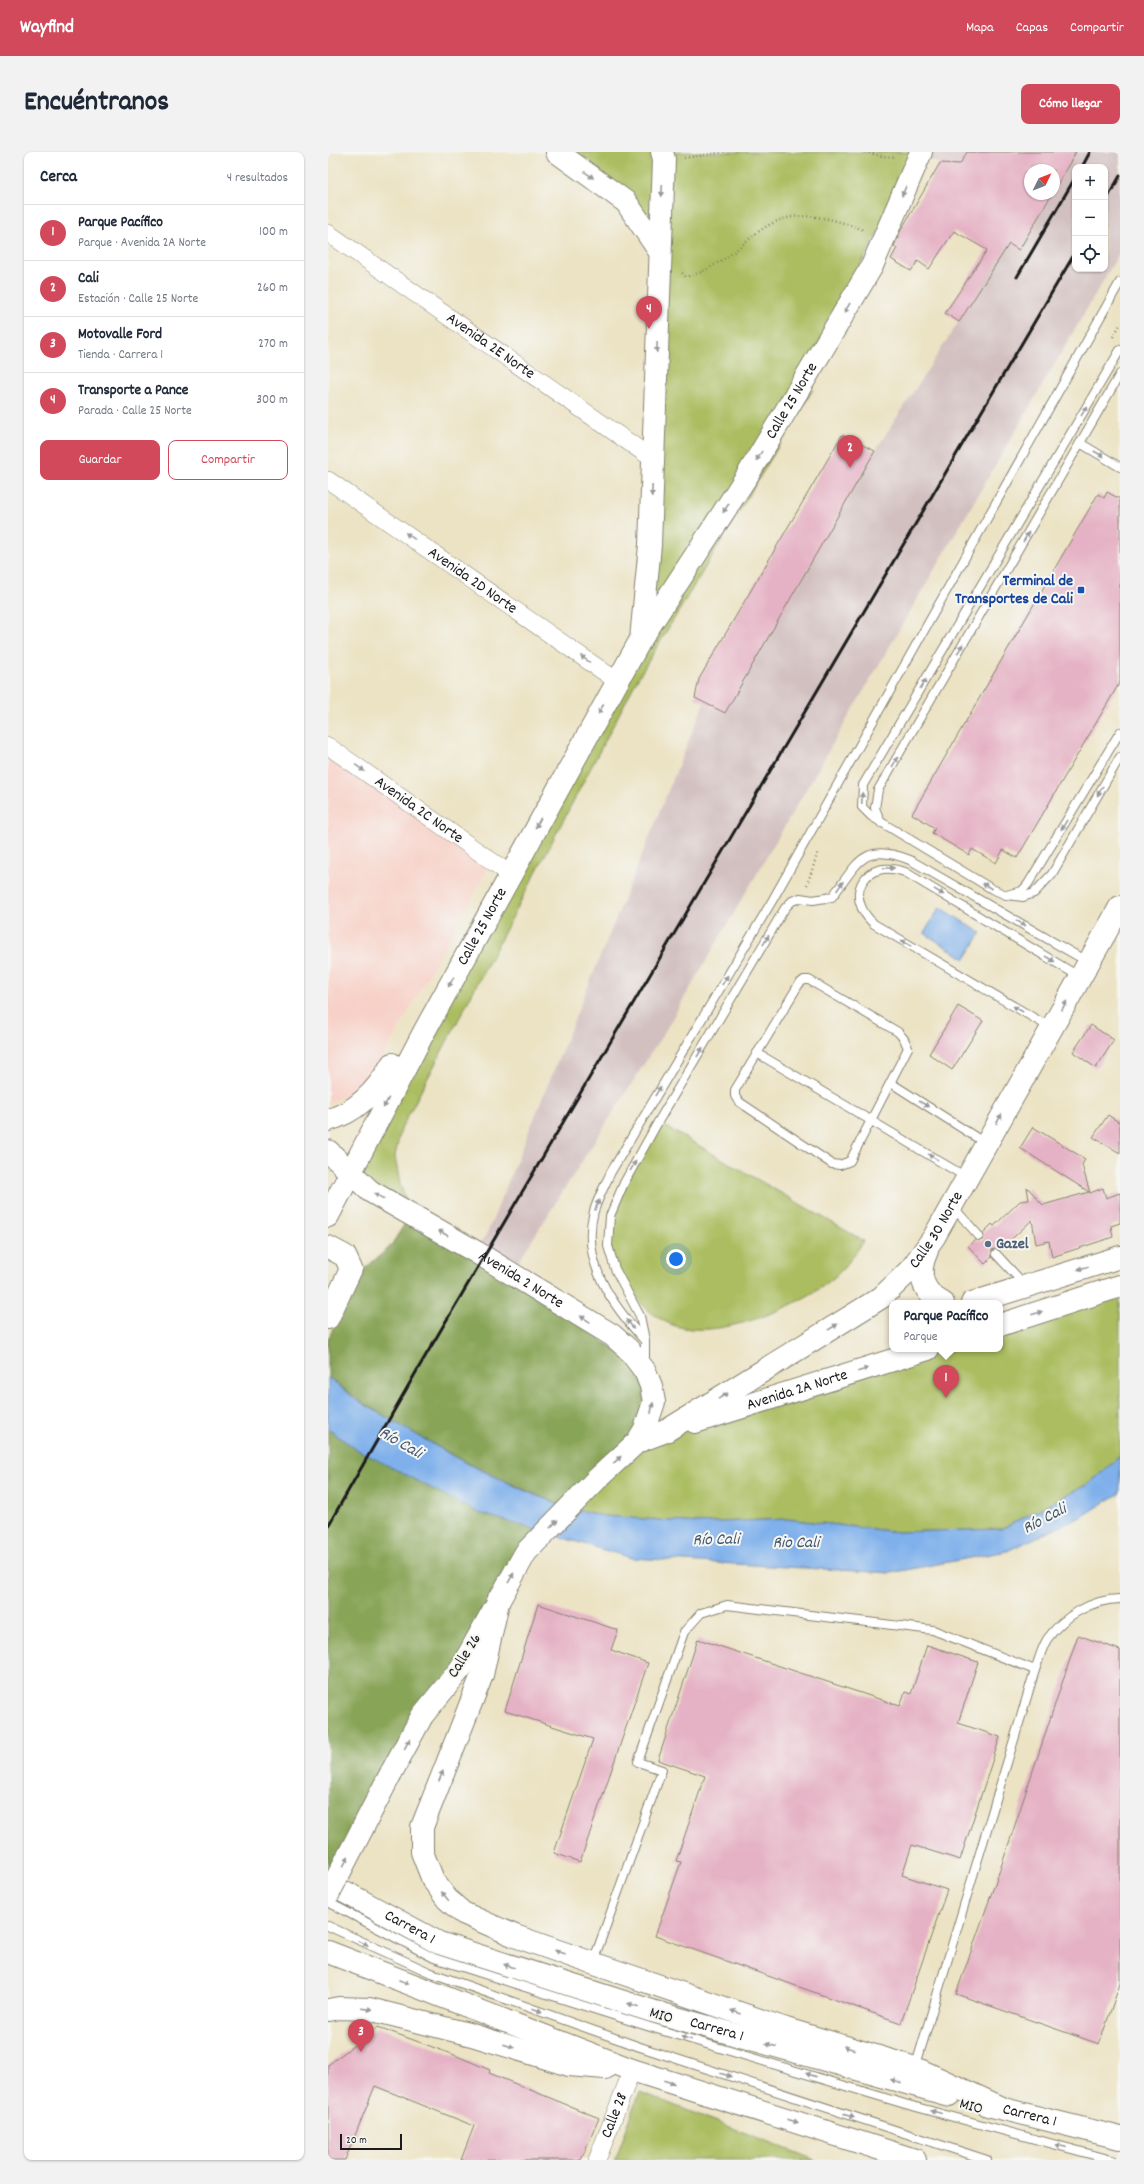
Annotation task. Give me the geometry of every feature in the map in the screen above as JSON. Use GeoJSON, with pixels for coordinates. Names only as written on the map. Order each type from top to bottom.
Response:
{"type":"FeatureCollection","features":[{"type":"Feature","properties":{"kind":"main road"},"geometry":{"type":"LineString","coordinates":[[558,152],[626,202],[660,252]]}},
{"type":"Feature","properties":{"kind":"main road","name":"Calle 25 Norte"},"geometry":{"type":"LineString","coordinates":[[328,1216],[424,1032],[641,639],[747,476],[872,266],[921,152]]}},
{"type":"Feature","properties":{"kind":"main road","name":"Calle 25 Norte"},"geometry":{"type":"LineString","coordinates":[[641,639],[650,545],[654,459],[663,155]]}},
{"type":"Feature","properties":{"kind":"main road","name":"Calle 30 Norte"},"geometry":{"type":"LineString","coordinates":[[637,1442],[666,1431],[882,1298],[911,1268],[934,1237],[985,1143],[1120,907]]}},
{"type":"Feature","properties":{"kind":"main road"},"geometry":{"type":"LineString","coordinates":[[328,1120],[343,1114],[370,1095],[382,1082],[395,1058],[424,1032]]}},
{"type":"Feature","properties":{"kind":"main road","name":"Avenida 2 Norte"},"geometry":{"type":"LineString","coordinates":[[328,1151],[370,1191],[476,1252],[612,1335],[628,1349],[645,1371],[651,1386],[654,1402],[650,1419],[637,1442]]}},
{"type":"Feature","properties":{"kind":"main road"},"geometry":{"type":"LineString","coordinates":[[934,1237],[920,1268],[922,1279],[927,1290],[939,1300]]}},
{"type":"Feature","properties":{"kind":"main road"},"geometry":{"type":"LineString","coordinates":[[328,1247],[345,1256],[351,1269],[346,1283],[328,1318]]}},
{"type":"Feature","properties":{"kind":"main road"},"geometry":{"type":"LineString","coordinates":[[981,1300],[1025,1285],[1120,1257]]}},
{"type":"Feature","properties":{"kind":"main road"},"geometry":{"type":"LineString","coordinates":[[1003,1324],[1120,1286]]}},
{"type":"Feature","properties":{"kind":"main road","name":"Avenida 2A Norte"},"geometry":{"type":"LineString","coordinates":[[666,1431],[918,1352]]}},
{"type":"Feature","properties":{"kind":"main road","name":"Calle 26"},"geometry":{"type":"LineString","coordinates":[[328,1895],[422,1716],[461,1668],[526,1552],[598,1478],[637,1442]]}},
{"type":"Feature","properties":{"kind":"main road"},"geometry":{"type":"LineString","coordinates":[[499,1598],[482,1675],[422,1827],[422,1852],[433,1880],[447,1899],[463,1913],[515,1936],[786,2029],[915,2068],[1002,2108]]}},
{"type":"Feature","properties":{"kind":"main road","name":"Carrera 1"},"geometry":{"type":"LineString","coordinates":[[328,1883],[439,1943],[652,2011],[903,2082],[1120,2138]]}},
{"type":"Feature","properties":{"kind":"main road"},"geometry":{"type":"LineString","coordinates":[[328,1952],[632,2070],[915,2160]]}},
{"type":"Feature","properties":{"kind":"main road"},"geometry":{"type":"LineString","coordinates":[[328,2010],[339,2008],[369,2009],[472,2035],[569,2065],[632,2070]]}},
{"type":"Feature","properties":{"kind":"street","name":"Avenida 2E Norte"},"geometry":{"type":"LineString","coordinates":[[328,233],[654,459]]}},
{"type":"Feature","properties":{"kind":"street","name":"Avenida 2D Norte"},"geometry":{"type":"LineString","coordinates":[[328,480],[617,681]]}},
{"type":"Feature","properties":{"kind":"street","name":"Avenida 2C Norte"},"geometry":{"type":"LineString","coordinates":[[328,746],[510,874]]}},
{"type":"Feature","properties":{"kind":"street","name":"Calle 28"},"geometry":{"type":"LineString","coordinates":[[597,2160],[632,2070]]}},
{"type":"Feature","properties":{"kind":"lane"},"geometry":{"type":"LineString","coordinates":[[645,1341],[627,1322],[598,1276],[590,1250],[594,1212],[610,1172],[772,901],[1120,282]]}},
{"type":"Feature","properties":{"kind":"lane"},"geometry":{"type":"LineString","coordinates":[[1120,350],[863,785],[862,807],[881,823],[992,890],[1006,895],[1024,897],[1034,893],[1052,874],[1120,757]]}},
{"type":"Feature","properties":{"kind":"lane"},"geometry":{"type":"LineString","coordinates":[[881,823],[875,808],[878,790],[1120,374]]}},
{"type":"Feature","properties":{"kind":"lane"},"geometry":{"type":"LineString","coordinates":[[1080,443],[1120,467]]}},
{"type":"Feature","properties":{"kind":"lane"},"geometry":{"type":"LineString","coordinates":[[1006,895],[1022,890],[1028,884],[1120,732]]}},
{"type":"Feature","properties":{"kind":"lane"},"geometry":{"type":"LineString","coordinates":[[645,1371],[645,1341],[640,1316],[615,1269],[608,1246],[610,1216],[624,1183],[658,1122],[785,908],[792,901],[800,898],[813,900],[832,897],[855,864],[869,854],[891,852],[910,860],[1084,970]]}},
{"type":"Feature","properties":{"kind":"lane"},"geometry":{"type":"LineString","coordinates":[[1051,1029],[874,924],[863,915],[858,902],[859,888],[866,876],[878,869],[892,867],[905,872],[1084,970]]}},
{"type":"Feature","properties":{"kind":"lane"},"geometry":{"type":"LineString","coordinates":[[809,980],[898,1032],[904,1039],[908,1048],[891,1083],[850,1161],[840,1165],[832,1164],[738,1101],[735,1096],[735,1090],[799,984],[809,980]]}},
{"type":"Feature","properties":{"kind":"lane"},"geometry":{"type":"LineString","coordinates":[[757,1053],[966,1177]]}},
{"type":"Feature","properties":{"kind":"lane"},"geometry":{"type":"LineString","coordinates":[[891,1083],[985,1143]]}},
{"type":"Feature","properties":{"kind":"lane"},"geometry":{"type":"LineString","coordinates":[[951,1205],[980,1236]]}},
{"type":"Feature","properties":{"kind":"lane"},"geometry":{"type":"LineString","coordinates":[[996,1254],[1025,1285]]}},
{"type":"Feature","properties":{"kind":"lane"},"geometry":{"type":"LineString","coordinates":[[915,2068],[1035,1670],[1048,1638],[1075,1612],[1112,1599],[1120,1599]]}},
{"type":"Feature","properties":{"kind":"lane"},"geometry":{"type":"LineString","coordinates":[[592,1963],[662,1770],[638,1762],[684,1632],[700,1613],[727,1605],[933,1630],[1035,1670]]}},
{"type":"Feature","properties":{"kind":"lane","name":"MIO"},"geometry":{"type":"LineString","coordinates":[[328,1902],[434,1958],[647,2026],[897,2101],[1112,2160]]}},
{"type":"Feature","properties":{"kind":"lane"},"geometry":{"type":"LineString","coordinates":[[328,1926],[429,1972],[640,2047],[987,2160]]}},
{"type":"Feature","properties":{"kind":"path"},"geometry":{"type":"LineString","coordinates":[[663,155],[682,159],[725,152]]}},
{"type":"Feature","properties":{"kind":"path"},"geometry":{"type":"LineString","coordinates":[[865,152],[881,156],[900,157]]}},
{"type":"Feature","properties":{"kind":"path"},"geometry":{"type":"LineString","coordinates":[[660,252],[686,277],[701,274],[739,249],[769,225],[793,217],[821,216],[871,233]]}},
{"type":"Feature","properties":{"kind":"shaded area"},"geometry":{"type":"Polygon","coordinates":[[[921,152],[1120,152],[1120,252],[665,1031],[511,1273],[476,1252],[488,1231],[704,703],[725,713],[875,451],[1009,244],[1019,250],[960,164],[938,163],[919,155],[921,152]]]}},
{"type":"Feature","properties":{"kind":"shaded area"},"geometry":{"type":"Polygon","coordinates":[[[328,746],[492,861],[376,1069],[367,1082],[351,1094],[328,1103],[328,746]]]}},
{"type":"Feature","properties":{"kind":"green space"},"geometry":{"type":"Polygon","coordinates":[[[557,152],[921,152],[750,471],[813,389],[637,680],[401,1129],[395,1156],[400,1184],[411,1214],[370,1191],[357,1156],[641,639],[660,252],[626,202],[557,152]]]}},
{"type":"Feature","properties":{"kind":"green space"},"geometry":{"type":"Polygon","coordinates":[[[658,1122],[864,1241],[843,1269],[826,1284],[789,1306],[767,1315],[722,1327],[702,1329],[684,1328],[660,1319],[640,1302],[623,1280],[614,1264],[609,1239],[610,1219],[612,1212],[658,1122]]]}},
{"type":"Feature","properties":{"kind":"green space"},"geometry":{"type":"Polygon","coordinates":[[[411,1214],[476,1252],[645,1371],[650,1419],[570,1508],[509,1483],[450,1454],[369,1406],[328,1377],[328,1340],[356,1276],[390,1247],[411,1214]]]}},
{"type":"Feature","properties":{"kind":"green space"},"geometry":{"type":"Polygon","coordinates":[[[1120,1286],[1120,1456],[1090,1483],[1001,1529],[898,1532],[787,1519],[698,1523],[604,1516],[570,1508],[637,1442],[919,1352],[1003,1352],[1003,1324],[1120,1286]]]}},
{"type":"Feature","properties":{"kind":"green space"},"geometry":{"type":"Polygon","coordinates":[[[328,1429],[356,1449],[542,1533],[328,1880],[328,1429]]]}},
{"type":"Feature","properties":{"kind":"green space"},"geometry":{"type":"Polygon","coordinates":[[[640,2092],[815,2160],[615,2160],[640,2092]]]}},
{"type":"Feature","properties":{"kind":"water"},"geometry":{"type":"Polygon","coordinates":[[[940,907],[981,933],[965,959],[924,933],[940,907]]]}},
{"type":"Feature","properties":{"kind":"water","name":"Rio Cali"},"geometry":{"type":"Polygon","coordinates":[[[328,1377],[355,1399],[460,1460],[532,1494],[570,1508],[604,1516],[698,1523],[787,1519],[898,1532],[1001,1529],[1090,1483],[1120,1456],[1120,1493],[1083,1516],[1007,1551],[890,1573],[631,1558],[479,1513],[356,1449],[328,1429],[328,1377]]]}},
{"type":"Feature","properties":{"kind":"building"},"geometry":{"type":"Polygon","coordinates":[[[967,152],[1076,152],[1060,180],[1060,164],[1024,164],[1024,200],[1048,200],[1019,250],[1009,244],[959,322],[945,313],[987,250],[954,231],[929,269],[918,261],[911,271],[891,259],[897,248],[894,246],[901,230],[940,163],[960,164],[967,152]]]}},
{"type":"Feature","properties":{"kind":"building"},"geometry":{"type":"Polygon","coordinates":[[[842,435],[875,451],[725,713],[695,698],[699,679],[842,435]]]}},
{"type":"Feature","properties":{"kind":"building","name":"Terminal de Transportes de Cali"},"geometry":{"type":"Polygon","coordinates":[[[1107,492],[1120,499],[1120,682],[1017,858],[1003,850],[996,863],[972,849],[969,855],[932,833],[935,828],[912,814],[1098,494],[1104,498],[1107,492]]]}},
{"type":"Feature","properties":{"kind":"building"},"geometry":{"type":"Polygon","coordinates":[[[958,1006],[983,1021],[952,1070],[929,1054],[958,1006]]]}},
{"type":"Feature","properties":{"kind":"building"},"geometry":{"type":"Polygon","coordinates":[[[1091,1025],[1114,1040],[1096,1068],[1073,1052],[1091,1025]]]}},
{"type":"Feature","properties":{"kind":"building"},"geometry":{"type":"Polygon","coordinates":[[[1108,1115],[1120,1123],[1120,1153],[1093,1137],[1108,1115]]]}},
{"type":"Feature","properties":{"kind":"building"},"geometry":{"type":"Polygon","coordinates":[[[1033,1127],[1085,1159],[1082,1165],[1090,1193],[1103,1188],[1106,1198],[1120,1193],[1120,1223],[1111,1226],[1113,1237],[1052,1257],[1049,1241],[1036,1244],[1032,1220],[1000,1250],[992,1250],[992,1257],[985,1264],[968,1246],[975,1240],[982,1240],[984,1237],[983,1233],[992,1224],[994,1226],[1020,1201],[1029,1200],[1027,1187],[1043,1205],[1089,1192],[1020,1148],[1033,1127]]]}},
{"type":"Feature","properties":{"kind":"building"},"geometry":{"type":"Polygon","coordinates":[[[538,1604],[618,1630],[611,1650],[648,1663],[580,1862],[554,1853],[593,1739],[505,1711],[538,1604]]]}},
{"type":"Feature","properties":{"kind":"building"},"geometry":{"type":"Polygon","coordinates":[[[1078,1635],[1120,1650],[1120,1984],[1099,2044],[956,1994],[1003,1861],[1078,1635]]]}},
{"type":"Feature","properties":{"kind":"building"},"geometry":{"type":"Polygon","coordinates":[[[698,1639],[900,1706],[905,1692],[911,1694],[927,1645],[978,1662],[958,1723],[1000,1737],[960,1860],[912,1845],[902,1875],[947,1890],[901,2023],[655,1936],[681,1862],[676,1861],[705,1776],[658,1760],[698,1639]]]}},
{"type":"Feature","properties":{"kind":"building"},"geometry":{"type":"Polygon","coordinates":[[[378,2027],[457,2056],[490,2070],[489,2073],[599,2118],[581,2160],[461,2160],[474,2126],[375,2086],[345,2160],[328,2160],[328,2065],[378,2027]]]}},
{"type":"Feature","properties":{"kind":"railway"},"geometry":{"type":"LineString","coordinates":[[1084,164],[1090,152]]}},
{"type":"Feature","properties":{"kind":"railway"},"geometry":{"type":"LineString","coordinates":[[1106,200],[1120,176]]}},
{"type":"Feature","properties":{"kind":"railway"},"geometry":{"type":"LineString","coordinates":[[1017,277],[1072,183]]}},
{"type":"Feature","properties":{"kind":"railway"},"geometry":{"type":"LineString","coordinates":[[328,1526],[419,1367],[1072,258]]}},
{"type":"Feature","properties":{"kind":"place","name":"Transporte a Pance"},"geometry":{"type":"Point","coordinates":[649,329]}},
{"type":"Feature","properties":{"kind":"place","name":"Cali"},"geometry":{"type":"Point","coordinates":[850,468]}},
{"type":"Feature","properties":{"kind":"place","name":"Terminal de Transportes de Cali"},"geometry":{"type":"Point","coordinates":[1081,590]}},
{"type":"Feature","properties":{"kind":"place","name":"Gazel"},"geometry":{"type":"Point","coordinates":[988,1244]}},
{"type":"Feature","properties":{"kind":"place","name":"Parque Pacífico"},"geometry":{"type":"Point","coordinates":[946,1398]}},
{"type":"Feature","properties":{"kind":"place","name":"Motovalle Ford"},"geometry":{"type":"Point","coordinates":[361,2052]}},
{"type":"Feature","properties":{"kind":"water label","name":"Río Cali"},"geometry":{"type":"Point","coordinates":[400,1444]}},
{"type":"Feature","properties":{"kind":"water label","name":"Río Cali"},"geometry":{"type":"Point","coordinates":[1045,1520]}},
{"type":"Feature","properties":{"kind":"water label","name":"Río Cali"},"geometry":{"type":"Point","coordinates":[716,1541]}}]}
